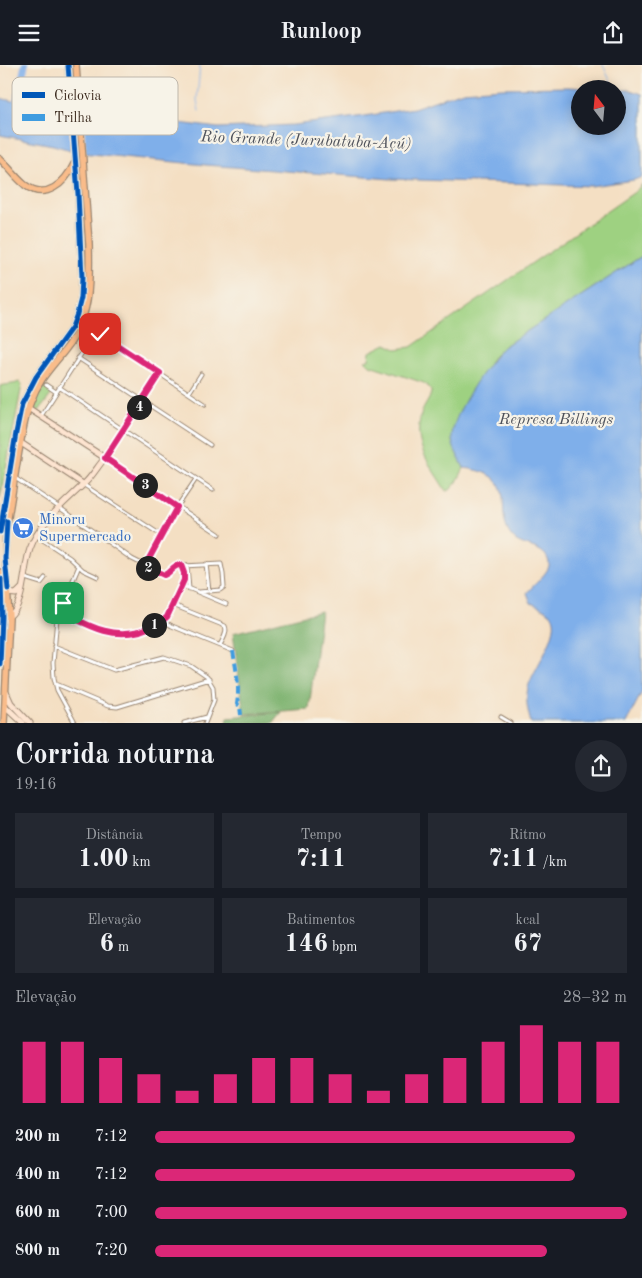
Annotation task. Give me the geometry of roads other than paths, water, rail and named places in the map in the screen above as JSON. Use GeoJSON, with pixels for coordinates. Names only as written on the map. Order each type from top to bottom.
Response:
{"type":"FeatureCollection","features":[{"type":"Feature","properties":{"kind":"main road"},"geometry":{"type":"LineString","coordinates":[[0,532],[16,433],[25,406],[36,377],[66,337],[78,314],[82,285],[73,135]]}},
{"type":"Feature","properties":{"kind":"main road"},"geometry":{"type":"LineString","coordinates":[[0,664],[6,593],[5,547],[25,406],[40,381],[70,344],[81,321],[88,299],[90,284],[81,135]]}},
{"type":"Feature","properties":{"kind":"main road"},"geometry":{"type":"LineString","coordinates":[[0,159],[25,185],[36,190],[52,189],[59,186],[65,180],[75,162]]}},
{"type":"Feature","properties":{"kind":"main road"},"geometry":{"type":"LineString","coordinates":[[78,314],[81,321]]}},
{"type":"Feature","properties":{"kind":"main road"},"geometry":{"type":"LineString","coordinates":[[16,433],[18,441],[21,443]]}},
{"type":"Feature","properties":{"kind":"main road"},"geometry":{"type":"LineString","coordinates":[[0,572],[6,593]]}},
{"type":"Feature","properties":{"kind":"main road"},"geometry":{"type":"LineString","coordinates":[[4,616],[4,723]]}},
{"type":"Feature","properties":{"kind":"main road"},"geometry":{"type":"LineString","coordinates":[[0,701],[5,706]]}},
{"type":"Feature","properties":{"kind":"street"},"geometry":{"type":"LineString","coordinates":[[42,416],[78,358],[95,335],[100,334],[205,403]]}},
{"type":"Feature","properties":{"kind":"street"},"geometry":{"type":"LineString","coordinates":[[78,358],[142,402],[210,445]]}},
{"type":"Feature","properties":{"kind":"street"},"geometry":{"type":"LineString","coordinates":[[4,616],[16,607],[23,588],[28,552],[36,536],[105,458],[160,373]]}},
{"type":"Feature","properties":{"kind":"street"},"geometry":{"type":"LineString","coordinates":[[189,393],[201,374]]}},
{"type":"Feature","properties":{"kind":"street"},"geometry":{"type":"LineString","coordinates":[[46,385],[56,392]]}},
{"type":"Feature","properties":{"kind":"street"},"geometry":{"type":"LineString","coordinates":[[59,387],[213,490]]}},
{"type":"Feature","properties":{"kind":"street"},"geometry":{"type":"LineString","coordinates":[[25,406],[219,534]]}},
{"type":"Feature","properties":{"kind":"street"},"geometry":{"type":"LineString","coordinates":[[21,443],[161,535]]}},
{"type":"Feature","properties":{"kind":"street"},"geometry":{"type":"LineString","coordinates":[[14,478],[132,559],[164,575],[178,565],[221,564],[224,587],[220,590],[199,593]]}},
{"type":"Feature","properties":{"kind":"street"},"geometry":{"type":"LineString","coordinates":[[145,566],[177,507],[196,479]]}},
{"type":"Feature","properties":{"kind":"street"},"geometry":{"type":"LineString","coordinates":[[36,536],[79,567],[98,577]]}},
{"type":"Feature","properties":{"kind":"street"},"geometry":{"type":"LineString","coordinates":[[206,564],[209,591]]}},
{"type":"Feature","properties":{"kind":"street"},"geometry":{"type":"LineString","coordinates":[[59,611],[114,634],[144,630],[163,621],[169,614],[184,577],[183,566]]}},
{"type":"Feature","properties":{"kind":"street"},"geometry":{"type":"LineString","coordinates":[[187,566],[189,589]]}},
{"type":"Feature","properties":{"kind":"street"},"geometry":{"type":"LineString","coordinates":[[74,723],[56,684],[53,672],[56,621],[79,567]]}},
{"type":"Feature","properties":{"kind":"street"},"geometry":{"type":"LineString","coordinates":[[25,578],[41,583],[45,578]]}},
{"type":"Feature","properties":{"kind":"street"},"geometry":{"type":"LineString","coordinates":[[181,585],[226,604]]}},
{"type":"Feature","properties":{"kind":"street"},"geometry":{"type":"LineString","coordinates":[[6,593],[23,588]]}},
{"type":"Feature","properties":{"kind":"street"},"geometry":{"type":"LineString","coordinates":[[6,593],[16,598],[16,607]]}},
{"type":"Feature","properties":{"kind":"street"},"geometry":{"type":"LineString","coordinates":[[173,605],[225,626],[226,629],[220,645]]}},
{"type":"Feature","properties":{"kind":"street"},"geometry":{"type":"LineString","coordinates":[[163,621],[233,651]]}},
{"type":"Feature","properties":{"kind":"street"},"geometry":{"type":"LineString","coordinates":[[54,646],[114,670],[161,657],[169,657],[198,670],[209,679],[214,696],[205,723]]}},
{"type":"Feature","properties":{"kind":"street"},"geometry":{"type":"LineString","coordinates":[[56,684],[108,706],[117,707],[209,679]]}},
{"type":"Feature","properties":{"kind":"street"},"geometry":{"type":"LineString","coordinates":[[5,690],[11,703],[29,723]]}},
{"type":"Feature","properties":{"kind":"street"},"geometry":{"type":"LineString","coordinates":[[5,706],[29,723]]}},
{"type":"Feature","properties":{"kind":"street"},"geometry":{"type":"LineString","coordinates":[[184,723],[207,717]]}},
{"type":"Feature","properties":{"kind":"street"},"geometry":{"type":"LineString","coordinates":[[501,717],[512,723]]}},
{"type":"Feature","properties":{"kind":"water","name":"Rio Grande (Jurubatuba-Açú)"},"geometry":{"type":"Polygon","coordinates":[[[571,87],[571,135],[626,135],[626,90],[642,94],[642,177],[634,180],[591,186],[391,179],[206,165],[81,153],[53,145],[0,135],[0,98],[12,101],[12,135],[178,135],[178,123],[218,128],[294,125],[414,108],[463,91],[502,88],[571,87]]]}},
{"type":"Feature","properties":{"kind":"water","name":"Represa Billings"},"geometry":{"type":"Polygon","coordinates":[[[642,256],[642,692],[626,723],[531,723],[527,692],[530,681],[551,639],[554,621],[549,612],[531,603],[527,593],[547,570],[549,563],[547,557],[539,550],[513,538],[507,528],[504,517],[503,496],[500,487],[494,478],[483,472],[464,468],[452,440],[453,430],[471,391],[496,354],[503,347],[642,256]]]}},
{"type":"Feature","properties":{"kind":"waterway"},"geometry":{"type":"LineString","coordinates":[[22,77],[25,65]]}},
{"type":"Feature","properties":{"kind":"waterway"},"geometry":{"type":"LineString","coordinates":[[199,111],[197,100],[200,65]]}},
{"type":"Feature","properties":{"kind":"waterway"},"geometry":{"type":"LineString","coordinates":[[603,65],[610,80]]}},
{"type":"Feature","properties":{"kind":"place","name":"Minoru Supermercado"},"geometry":{"type":"Point","coordinates":[23,528]}}]}
